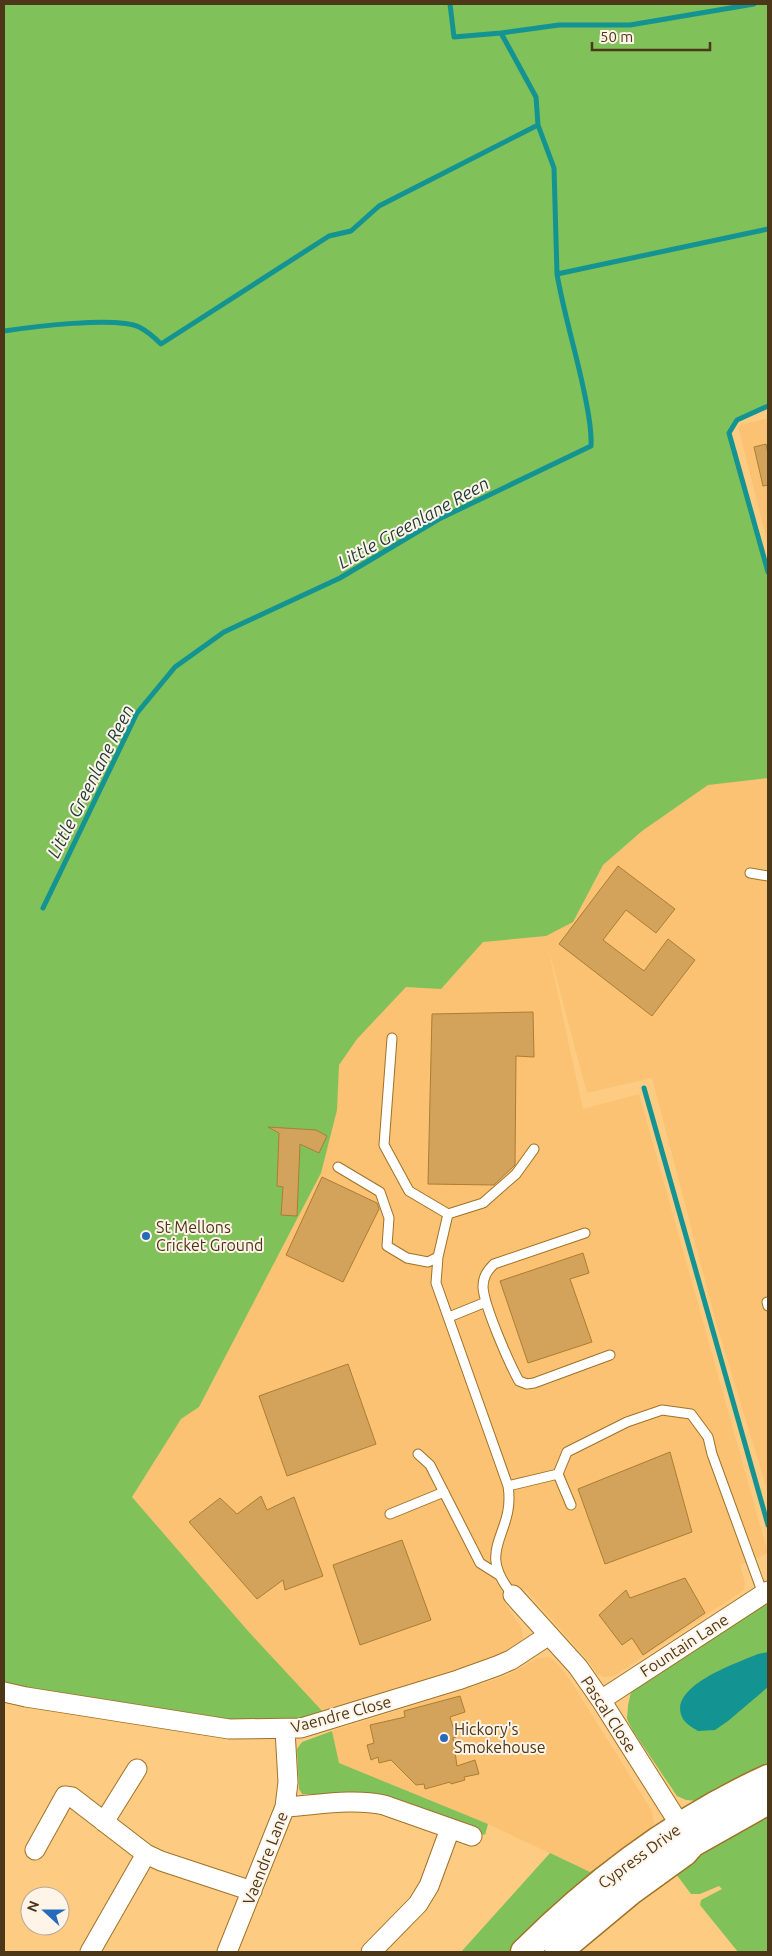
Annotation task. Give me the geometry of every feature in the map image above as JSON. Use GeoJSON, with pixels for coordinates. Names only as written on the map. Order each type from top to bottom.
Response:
{"type":"FeatureCollection","features":[{"type":"Feature","properties":{"kind":"street","name":"Fountain Lane"},"geometry":{"type":"LineString","coordinates":[[601,1700],[766,1592]]}},
{"type":"Feature","properties":{"kind":"street","name":"Pascal Close"},"geometry":{"type":"LineString","coordinates":[[513,1595],[578,1667],[601,1700],[686,1835]]}},
{"type":"Feature","properties":{"kind":"street","name":"Vaendre Close"},"geometry":{"type":"LineString","coordinates":[[4,1692],[229,1730],[285,1730],[312,1726],[458,1680],[511,1660],[549,1636]]}},
{"type":"Feature","properties":{"kind":"street","name":"Vaendre Lane"},"geometry":{"type":"LineString","coordinates":[[227,1952],[285,1807],[288,1782],[285,1730]]}},
{"type":"Feature","properties":{"kind":"street"},"geometry":{"type":"LineString","coordinates":[[104,1822],[137,1769]]}},
{"type":"Feature","properties":{"kind":"street","name":"Cypress Drive"},"geometry":{"type":"LineString","coordinates":[[524,1952],[574,1904],[616,1870],[686,1835],[720,1802],[768,1778]]}},
{"type":"Feature","properties":{"kind":"street"},"geometry":{"type":"LineString","coordinates":[[35,1850],[65,1796],[72,1797],[146,1854],[161,1861],[252,1891]]}},
{"type":"Feature","properties":{"kind":"street"},"geometry":{"type":"LineString","coordinates":[[285,1807],[358,1801],[371,1802],[472,1836]]}},
{"type":"Feature","properties":{"kind":"street","name":"Cypress Drive"},"geometry":{"type":"LineString","coordinates":[[686,1835],[710,1832],[768,1802]]}},
{"type":"Feature","properties":{"kind":"street"},"geometry":{"type":"LineString","coordinates":[[371,1952],[418,1904],[429,1886],[450,1829]]}},
{"type":"Feature","properties":{"kind":"street","name":"Cypress Drive"},"geometry":{"type":"LineString","coordinates":[[558,1952],[630,1892],[684,1853],[686,1835]]}},
{"type":"Feature","properties":{"kind":"street"},"geometry":{"type":"LineString","coordinates":[[90,1952],[146,1854]]}},
{"type":"Feature","properties":{"kind":"lane"},"geometry":{"type":"LineString","coordinates":[[750,873],[768,876]]}},
{"type":"Feature","properties":{"kind":"lane"},"geometry":{"type":"LineString","coordinates":[[392,1038],[384,1145],[409,1191],[448,1214],[483,1203],[516,1174],[534,1149]]}},
{"type":"Feature","properties":{"kind":"lane"},"geometry":{"type":"LineString","coordinates":[[338,1167],[380,1192],[389,1218],[387,1246],[407,1258],[428,1262],[438,1257]]}},
{"type":"Feature","properties":{"kind":"lane"},"geometry":{"type":"LineString","coordinates":[[448,1214],[438,1257],[436,1283],[508,1486],[510,1508],[498,1541],[495,1556],[496,1566],[502,1582],[513,1595]]}},
{"type":"Feature","properties":{"kind":"lane"},"geometry":{"type":"LineString","coordinates":[[585,1233],[494,1264],[486,1272],[483,1286],[486,1302],[519,1381],[527,1384],[534,1383],[610,1355]]}},
{"type":"Feature","properties":{"kind":"lane"},"geometry":{"type":"LineString","coordinates":[[449,1317],[486,1302]]}},
{"type":"Feature","properties":{"kind":"lane"},"geometry":{"type":"LineString","coordinates":[[571,1504],[558,1474],[567,1452],[627,1422],[662,1410],[691,1414],[708,1437],[712,1454],[766,1592]]}},
{"type":"Feature","properties":{"kind":"lane"},"geometry":{"type":"LineString","coordinates":[[418,1454],[430,1465],[480,1563],[499,1575]]}},
{"type":"Feature","properties":{"kind":"lane"},"geometry":{"type":"LineString","coordinates":[[508,1486],[558,1474]]}},
{"type":"Feature","properties":{"kind":"lane"},"geometry":{"type":"LineString","coordinates":[[390,1514],[444,1492]]}},
{"type":"Feature","properties":{"kind":"shaded area"},"geometry":{"type":"Polygon","coordinates":[[[768,418],[768,545],[738,426],[768,418]]]}},
{"type":"Feature","properties":{"kind":"shaded area"},"geometry":{"type":"Polygon","coordinates":[[[768,768],[768,1493],[716,1322],[652,1078],[587,1093],[547,943],[583,1109],[639,1094],[768,1553],[740,1565],[745,1583],[744,1590],[614,1676],[604,1677],[597,1674],[590,1663],[525,1589],[504,1602],[522,1629],[523,1639],[509,1652],[481,1665],[324,1713],[248,1631],[132,1497],[181,1419],[199,1407],[321,1173],[335,1061],[401,982],[600,860],[709,779],[768,768]]]}},
{"type":"Feature","properties":{"kind":"shaded area"},"geometry":{"type":"Polygon","coordinates":[[[549,1657],[559,1665],[572,1683],[652,1811],[654,1823],[650,1830],[590,1872],[488,1824],[339,1763],[332,1731],[491,1681],[512,1673],[538,1658],[549,1657]]]}},
{"type":"Feature","properties":{"kind":"green space"},"geometry":{"type":"Polygon","coordinates":[[[4,4],[768,4],[768,406],[737,420],[729,433],[768,572],[768,778],[708,785],[642,831],[603,865],[573,922],[546,936],[483,942],[441,989],[406,987],[357,1039],[339,1065],[337,1110],[321,1173],[199,1407],[181,1419],[132,1497],[248,1631],[324,1713],[298,1721],[229,1723],[4,1686],[4,4]]]}},
{"type":"Feature","properties":{"kind":"green space"},"geometry":{"type":"Polygon","coordinates":[[[768,1603],[768,1769],[697,1801],[686,1800],[677,1796],[633,1731],[627,1719],[631,1692],[650,1676],[768,1603]]]}},
{"type":"Feature","properties":{"kind":"green space"},"geometry":{"type":"Polygon","coordinates":[[[332,1731],[339,1763],[488,1824],[485,1835],[391,1800],[321,1797],[321,1794],[302,1794],[299,1789],[297,1749],[302,1742],[332,1731]]]}},
{"type":"Feature","properties":{"kind":"green space"},"geometry":{"type":"Polygon","coordinates":[[[768,1814],[768,1952],[738,1952],[700,1905],[701,1900],[722,1889],[719,1886],[700,1894],[691,1894],[673,1870],[768,1814]]]}},
{"type":"Feature","properties":{"kind":"green space"},"geometry":{"type":"Polygon","coordinates":[[[619,1852],[616,1859],[580,1887],[511,1952],[461,1952],[550,1853],[590,1872],[619,1852]]]}},
{"type":"Feature","properties":{"kind":"water"},"geometry":{"type":"Polygon","coordinates":[[[768,1652],[768,1687],[728,1721],[715,1730],[698,1731],[684,1721],[680,1707],[684,1697],[693,1687],[720,1670],[758,1654],[768,1652]]]}},
{"type":"Feature","properties":{"kind":"building"},"geometry":{"type":"Polygon","coordinates":[[[766,444],[768,454],[768,485],[763,486],[754,447],[766,444]]]}},
{"type":"Feature","properties":{"kind":"building"},"geometry":{"type":"Polygon","coordinates":[[[618,866],[675,909],[656,933],[626,910],[603,940],[644,971],[668,939],[695,960],[652,1016],[559,944],[618,866]]]}},
{"type":"Feature","properties":{"kind":"building"},"geometry":{"type":"Polygon","coordinates":[[[533,1012],[534,1057],[516,1056],[515,1165],[494,1185],[428,1184],[432,1014],[533,1012]]]}},
{"type":"Feature","properties":{"kind":"building"},"geometry":{"type":"Polygon","coordinates":[[[268,1127],[316,1130],[327,1136],[319,1153],[300,1144],[297,1216],[281,1215],[283,1187],[277,1186],[279,1133],[268,1127]]]}},
{"type":"Feature","properties":{"kind":"building"},"geometry":{"type":"Polygon","coordinates":[[[322,1177],[377,1203],[379,1209],[343,1282],[286,1255],[322,1177]]]}},
{"type":"Feature","properties":{"kind":"building"},"geometry":{"type":"Polygon","coordinates":[[[583,1253],[589,1273],[570,1279],[592,1342],[528,1363],[500,1281],[583,1253]]]}},
{"type":"Feature","properties":{"kind":"building"},"geometry":{"type":"Polygon","coordinates":[[[348,1364],[376,1444],[287,1476],[259,1396],[348,1364]]]}},
{"type":"Feature","properties":{"kind":"building"},"geometry":{"type":"Polygon","coordinates":[[[670,1452],[692,1532],[605,1564],[578,1489],[670,1452]]]}},
{"type":"Feature","properties":{"kind":"building"},"geometry":{"type":"Polygon","coordinates":[[[261,1496],[267,1510],[294,1497],[323,1576],[285,1590],[283,1580],[257,1599],[189,1522],[220,1498],[237,1514],[261,1496]]]}},
{"type":"Feature","properties":{"kind":"building"},"geometry":{"type":"Polygon","coordinates":[[[402,1540],[431,1620],[360,1645],[333,1565],[402,1540]]]}},
{"type":"Feature","properties":{"kind":"building"},"geometry":{"type":"Polygon","coordinates":[[[685,1578],[705,1613],[643,1655],[632,1638],[622,1645],[599,1615],[626,1590],[630,1598],[685,1578]]]}},
{"type":"Feature","properties":{"kind":"building"},"geometry":{"type":"Polygon","coordinates":[[[460,1696],[465,1712],[450,1717],[456,1737],[453,1738],[457,1766],[475,1760],[479,1774],[464,1777],[465,1780],[451,1784],[450,1782],[425,1789],[424,1784],[416,1785],[391,1760],[379,1763],[378,1757],[371,1760],[367,1745],[374,1743],[370,1725],[405,1717],[404,1711],[460,1696]]]}},
{"type":"Feature","properties":{"kind":"waterway"},"geometry":{"type":"LineString","coordinates":[[450,4],[454,37],[559,25],[630,25],[754,4]]}},
{"type":"Feature","properties":{"kind":"waterway"},"geometry":{"type":"LineString","coordinates":[[501,33],[536,97],[538,125],[554,168],[557,274]]}},
{"type":"Feature","properties":{"kind":"waterway"},"geometry":{"type":"LineString","coordinates":[[4,331],[73,323],[112,322],[139,327],[161,344],[329,236],[351,231],[379,206],[538,125]]}},
{"type":"Feature","properties":{"kind":"waterway","name":"Little Greenlane Reen"},"geometry":{"type":"LineString","coordinates":[[43,908],[137,713],[175,667],[224,632],[340,578],[439,519],[591,446],[585,396],[557,274],[768,229]]}},
{"type":"Feature","properties":{"kind":"waterway"},"geometry":{"type":"LineString","coordinates":[[768,406],[737,420],[729,433],[768,572]]}},
{"type":"Feature","properties":{"kind":"waterway"},"geometry":{"type":"LineString","coordinates":[[644,1088],[768,1525]]}},
{"type":"Feature","properties":{"kind":"place","name":"St Mellons Cricket Ground"},"geometry":{"type":"Point","coordinates":[146,1236]}},
{"type":"Feature","properties":{"kind":"place","name":"Hickory's Smokehouse"},"geometry":{"type":"Point","coordinates":[444,1738]}}]}
